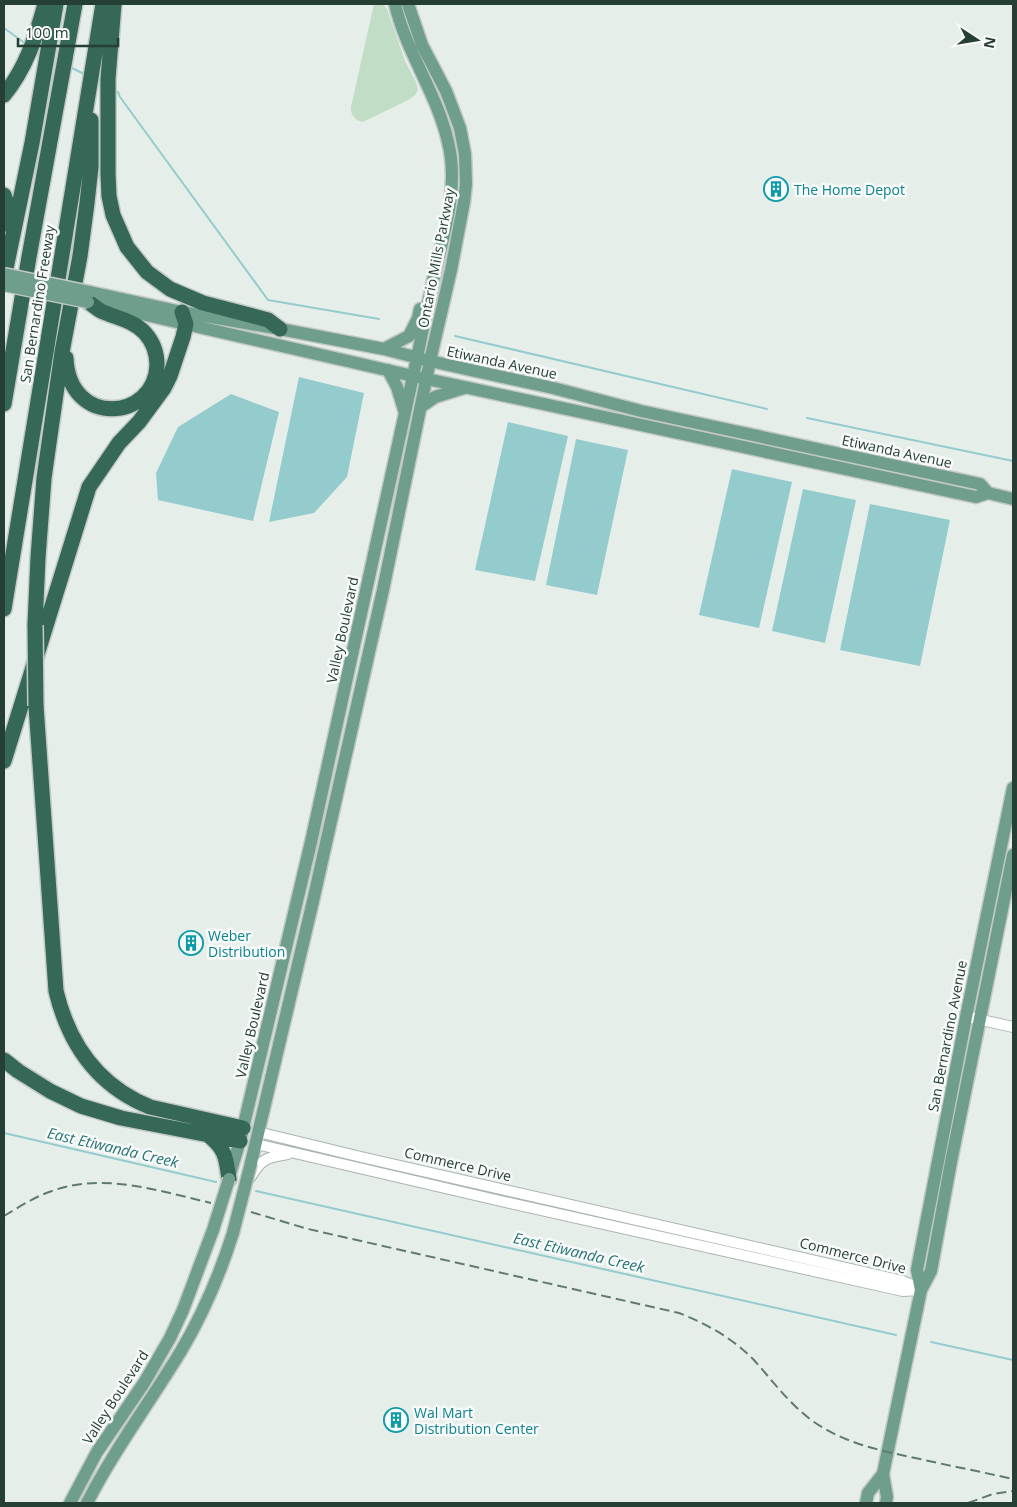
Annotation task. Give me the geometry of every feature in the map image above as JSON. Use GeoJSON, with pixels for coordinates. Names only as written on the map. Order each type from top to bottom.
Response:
{"type":"FeatureCollection","features":[{"type":"Feature","properties":{"kind":"highway"},"geometry":{"type":"LineString","coordinates":[[4,95],[16,80],[33,46],[46,4]]}},
{"type":"Feature","properties":{"kind":"highway"},"geometry":{"type":"LineString","coordinates":[[4,277],[48,55],[56,4]]}},
{"type":"Feature","properties":{"kind":"highway","name":"San Bernardino Freeway"},"geometry":{"type":"LineString","coordinates":[[4,404],[76,4]]}},
{"type":"Feature","properties":{"kind":"highway","name":"San Bernardino Freeway"},"geometry":{"type":"LineString","coordinates":[[4,609],[103,4]]}},
{"type":"Feature","properties":{"kind":"highway"},"geometry":{"type":"LineString","coordinates":[[114,4],[108,86],[109,196],[113,215],[127,247],[137,261],[158,281],[180,294],[204,303],[268,320],[280,329]]}},
{"type":"Feature","properties":{"kind":"highway"},"geometry":{"type":"LineString","coordinates":[[91,77],[91,167],[80,256],[59,370],[44,478],[38,549],[35,624],[36,706],[56,992],[61,1012],[70,1034],[95,1069],[119,1090],[150,1107],[242,1135]]}},
{"type":"Feature","properties":{"kind":"highway"},"geometry":{"type":"LineString","coordinates":[[4,195],[9,214],[9,230],[4,277]]}},
{"type":"Feature","properties":{"kind":"highway"},"geometry":{"type":"LineString","coordinates":[[68,324],[66,368],[69,379],[82,398],[97,407],[110,409],[126,406],[142,396],[151,384],[156,371],[156,353],[151,341],[141,329],[132,323],[100,310],[89,297]]}},
{"type":"Feature","properties":{"kind":"highway"},"geometry":{"type":"LineString","coordinates":[[4,761],[89,487],[119,443],[139,422],[164,388],[181,343],[184,318]]}},
{"type":"Feature","properties":{"kind":"highway"},"geometry":{"type":"LineString","coordinates":[[4,1060],[50,1091],[81,1106],[121,1118],[208,1135],[242,1135]]}},
{"type":"Feature","properties":{"kind":"highway"},"geometry":{"type":"LineString","coordinates":[[208,1135],[216,1141],[230,1158],[229,1179]]}},
{"type":"Feature","properties":{"kind":"main road","name":"Ontario Mills Parkway"},"geometry":{"type":"LineString","coordinates":[[395,4],[404,32],[433,98],[448,140],[452,177],[448,215],[413,376]]}},
{"type":"Feature","properties":{"kind":"main road","name":"Ontario Mills Parkway"},"geometry":{"type":"LineString","coordinates":[[408,4],[422,45],[460,128],[465,154],[465,195],[427,379]]}},
{"type":"Feature","properties":{"kind":"main road"},"geometry":{"type":"LineString","coordinates":[[448,215],[455,222],[448,260],[451,270]]}},
{"type":"Feature","properties":{"kind":"main road","name":"Etiwanda Avenue"},"geometry":{"type":"LineString","coordinates":[[4,277],[184,318],[413,376],[976,497],[988,493],[1013,499]]}},
{"type":"Feature","properties":{"kind":"main road"},"geometry":{"type":"LineString","coordinates":[[384,349],[409,336],[418,318],[422,301],[431,289]]}},
{"type":"Feature","properties":{"kind":"main road","name":"Etiwanda Avenue"},"geometry":{"type":"LineString","coordinates":[[184,318],[280,329],[384,349],[553,388],[641,411],[980,484],[988,493]]}},
{"type":"Feature","properties":{"kind":"main road"},"geometry":{"type":"LineString","coordinates":[[388,370],[397,387],[405,412]]}},
{"type":"Feature","properties":{"kind":"main road","name":"Valley Boulevard"},"geometry":{"type":"LineString","coordinates":[[230,1158],[242,1135],[311,842],[413,376]]}},
{"type":"Feature","properties":{"kind":"main road"},"geometry":{"type":"LineString","coordinates":[[87,1503],[107,1467],[156,1391],[197,1322],[216,1280],[233,1233],[246,1185],[255,1164],[257,1138],[387,571],[427,379]]}},
{"type":"Feature","properties":{"kind":"main road"},"geometry":{"type":"LineString","coordinates":[[422,406],[435,397],[466,387]]}},
{"type":"Feature","properties":{"kind":"main road","name":"San Bernardino Avenue"},"geometry":{"type":"LineString","coordinates":[[921,1290],[917,1269],[1013,788]]}},
{"type":"Feature","properties":{"kind":"main road","name":"San Bernardino Avenue"},"geometry":{"type":"LineString","coordinates":[[886,1503],[887,1497],[883,1474],[921,1290],[931,1273],[951,1162],[1013,855]]}},
{"type":"Feature","properties":{"kind":"main road","name":"Commerce Drive"},"geometry":{"type":"LineString","coordinates":[[242,1135],[257,1138]]}},
{"type":"Feature","properties":{"kind":"main road","name":"Valley Boulevard"},"geometry":{"type":"LineString","coordinates":[[70,1503],[98,1452],[144,1384],[170,1338],[183,1310],[213,1230],[229,1179]]}},
{"type":"Feature","properties":{"kind":"main road","name":"San Bernardino Avenue"},"geometry":{"type":"LineString","coordinates":[[866,1503],[868,1493],[883,1474]]}},
{"type":"Feature","properties":{"kind":"street"},"geometry":{"type":"LineString","coordinates":[[966,1017],[1013,1027]]}},
{"type":"Feature","properties":{"kind":"street","name":"Commerce Drive"},"geometry":{"type":"LineString","coordinates":[[257,1138],[294,1153],[432,1185],[903,1291],[921,1290]]}},
{"type":"Feature","properties":{"kind":"street","name":"Commerce Drive"},"geometry":{"type":"LineString","coordinates":[[257,1138],[500,1189],[903,1281],[921,1290]]}},
{"type":"Feature","properties":{"kind":"street"},"geometry":{"type":"LineString","coordinates":[[255,1164],[272,1156],[294,1153]]}},
{"type":"Feature","properties":{"kind":"street"},"geometry":{"type":"LineString","coordinates":[[432,1185],[450,1183],[492,1193],[496,1193],[500,1189]]}},
{"type":"Feature","properties":{"kind":"green space"},"geometry":{"type":"Polygon","coordinates":[[[374,4],[383,4],[387,9],[405,61],[418,90],[410,99],[363,122],[354,117],[351,107],[374,4]]]}},
{"type":"Feature","properties":{"kind":"water"},"geometry":{"type":"Polygon","coordinates":[[[299,377],[364,393],[347,477],[314,513],[269,522],[299,377]]]}},
{"type":"Feature","properties":{"kind":"water"},"geometry":{"type":"Polygon","coordinates":[[[231,394],[279,412],[253,521],[158,500],[156,473],[178,427],[231,394]]]}},
{"type":"Feature","properties":{"kind":"water"},"geometry":{"type":"Polygon","coordinates":[[[508,422],[568,436],[535,581],[475,570],[508,422]]]}},
{"type":"Feature","properties":{"kind":"water"},"geometry":{"type":"Polygon","coordinates":[[[576,439],[628,450],[597,595],[546,585],[576,439]]]}},
{"type":"Feature","properties":{"kind":"water"},"geometry":{"type":"Polygon","coordinates":[[[732,469],[792,482],[759,628],[699,615],[732,469]]]}},
{"type":"Feature","properties":{"kind":"water"},"geometry":{"type":"Polygon","coordinates":[[[803,489],[856,500],[825,643],[772,631],[803,489]]]}},
{"type":"Feature","properties":{"kind":"water"},"geometry":{"type":"Polygon","coordinates":[[[870,504],[950,520],[920,666],[840,650],[870,504]]]}},
{"type":"Feature","properties":{"kind":"waterway"},"geometry":{"type":"LineString","coordinates":[[4,28],[26,44]]}},
{"type":"Feature","properties":{"kind":"waterway"},"geometry":{"type":"LineString","coordinates":[[70,67],[86,75]]}},
{"type":"Feature","properties":{"kind":"waterway"},"geometry":{"type":"LineString","coordinates":[[114,91],[118,92],[268,300],[379,319]]}},
{"type":"Feature","properties":{"kind":"waterway"},"geometry":{"type":"LineString","coordinates":[[455,336],[767,409]]}},
{"type":"Feature","properties":{"kind":"waterway"},"geometry":{"type":"LineString","coordinates":[[807,418],[1013,461]]}},
{"type":"Feature","properties":{"kind":"waterway","name":"East Etiwanda Creek"},"geometry":{"type":"LineString","coordinates":[[4,1133],[216,1182]]}},
{"type":"Feature","properties":{"kind":"waterway","name":"East Etiwanda Creek"},"geometry":{"type":"LineString","coordinates":[[256,1191],[896,1335]]}},
{"type":"Feature","properties":{"kind":"waterway","name":"East Etiwanda Creek"},"geometry":{"type":"LineString","coordinates":[[931,1342],[1013,1360]]}},
{"type":"Feature","properties":{"kind":"railway"},"geometry":{"type":"LineString","coordinates":[[4,1216],[45,1193],[91,1183],[132,1185],[211,1203]]}},
{"type":"Feature","properties":{"kind":"railway"},"geometry":{"type":"LineString","coordinates":[[251,1212],[308,1229],[679,1313],[709,1327],[737,1344],[797,1408],[826,1430],[878,1450],[1013,1479]]}},
{"type":"Feature","properties":{"kind":"railway"},"geometry":{"type":"LineString","coordinates":[[968,1503],[993,1494],[1013,1491]]}},
{"type":"Feature","properties":{"kind":"place","name":"The Home Depot"},"geometry":{"type":"Point","coordinates":[776,189]}},
{"type":"Feature","properties":{"kind":"place","name":"Weber Distribution"},"geometry":{"type":"Point","coordinates":[191,943]}},
{"type":"Feature","properties":{"kind":"place","name":"Wal Mart Distribution Center"},"geometry":{"type":"Point","coordinates":[396,1420]}}]}
